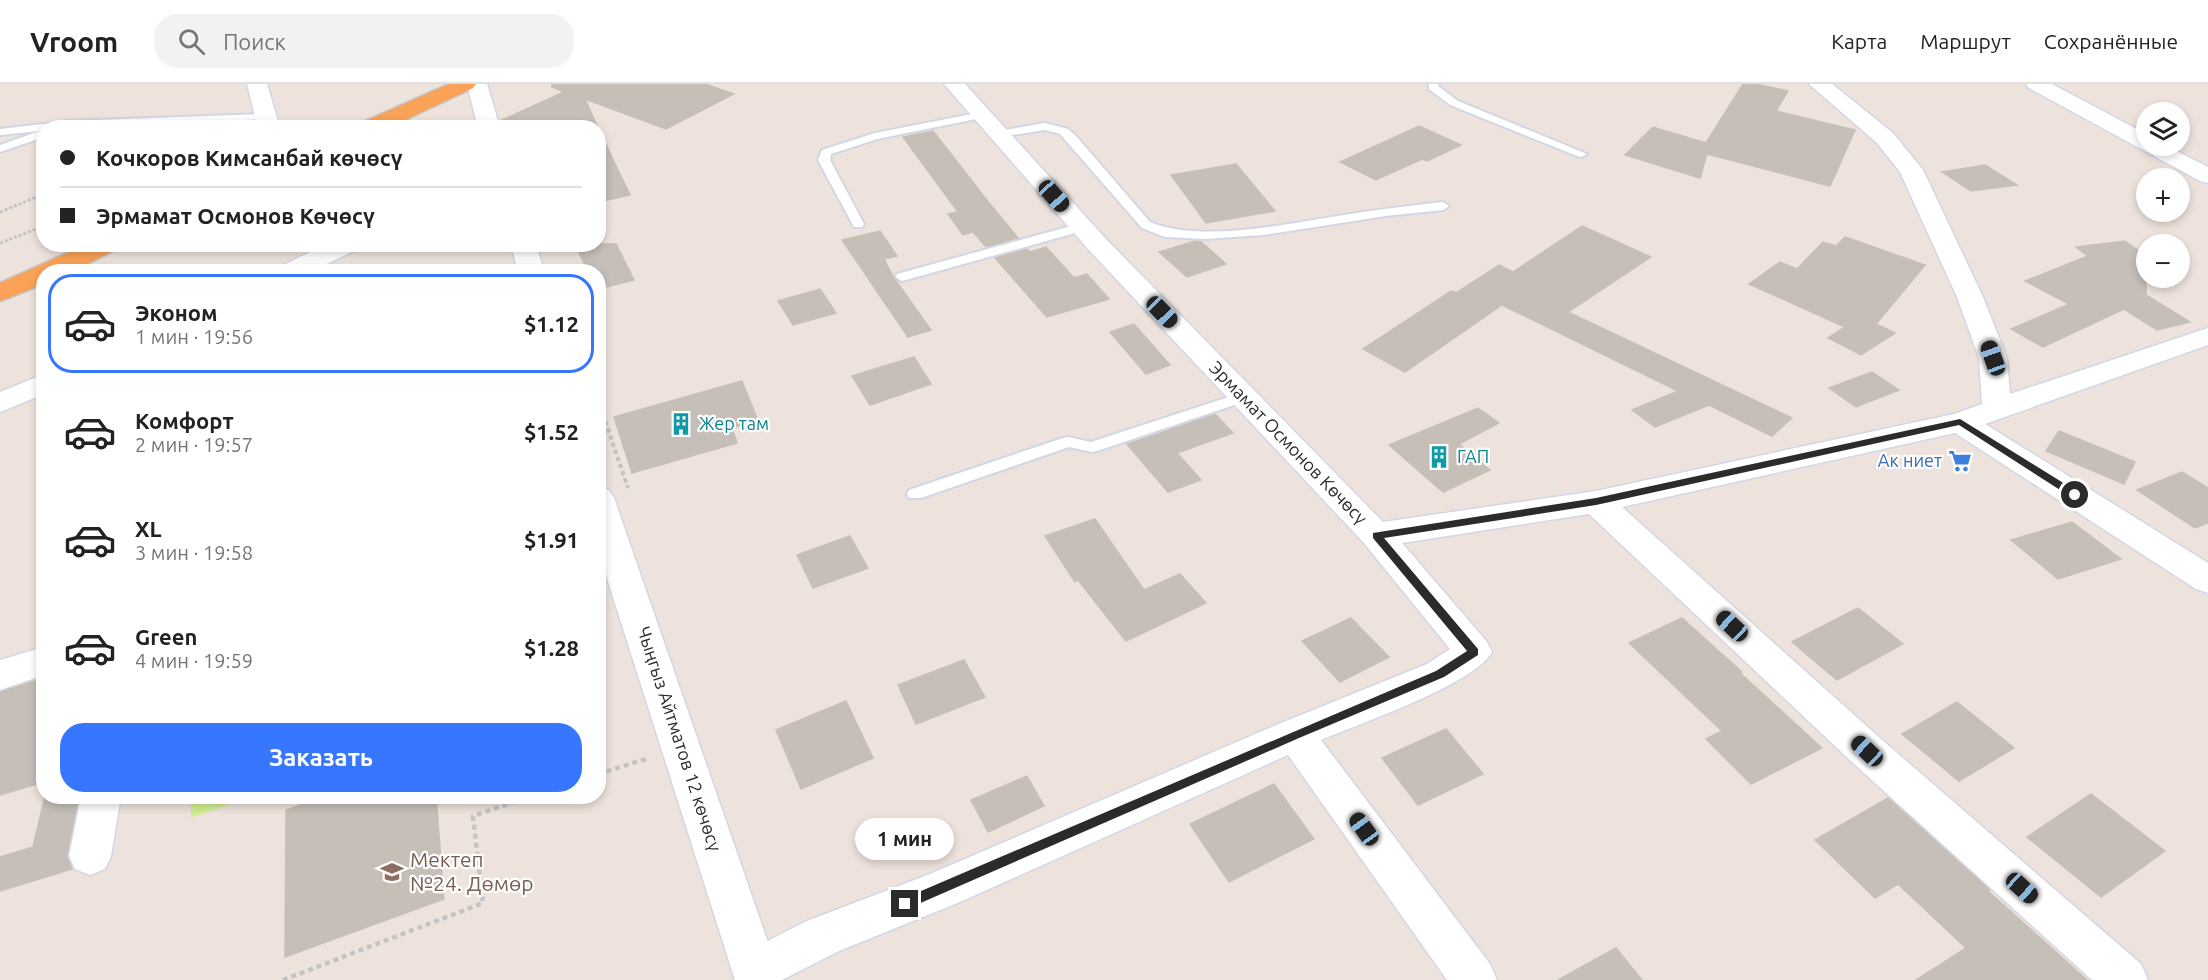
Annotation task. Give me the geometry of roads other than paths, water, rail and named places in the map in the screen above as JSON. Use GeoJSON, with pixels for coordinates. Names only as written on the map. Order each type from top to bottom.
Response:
{"type":"FeatureCollection","features":[{"type":"Feature","properties":{"kind":"highway"},"geometry":{"type":"LineString","coordinates":[[387,120],[466,84]]}},
{"type":"Feature","properties":{"kind":"highway"},"geometry":{"type":"LineString","coordinates":[[66,264],[91,252]]}},
{"type":"Feature","properties":{"kind":"highway"},"geometry":{"type":"LineString","coordinates":[[0,293],[36,277]]}},
{"type":"Feature","properties":{"kind":"street"},"geometry":{"type":"LineString","coordinates":[[257,84],[267,120]]}},
{"type":"Feature","properties":{"kind":"street"},"geometry":{"type":"LineString","coordinates":[[477,84],[487,120]]}},
{"type":"Feature","properties":{"kind":"street","name":"Эрмамат Осмонов Көчөсү"},"geometry":{"type":"LineString","coordinates":[[757,975],[823,936],[945,888],[1295,734],[1440,674],[1474,652],[1376,535],[1082,227],[954,84]]}},
{"type":"Feature","properties":{"kind":"street"},"geometry":{"type":"LineString","coordinates":[[1819,84],[1885,138],[1911,170],[1970,297],[1993,358],[1997,409]]}},
{"type":"Feature","properties":{"kind":"street"},"geometry":{"type":"LineString","coordinates":[[2036,84],[2136,138]]}},
{"type":"Feature","properties":{"kind":"street"},"geometry":{"type":"LineString","coordinates":[[2170,156],[2208,176]]}},
{"type":"Feature","properties":{"kind":"street"},"geometry":{"type":"LineString","coordinates":[[305,264],[332,252]]}},
{"type":"Feature","properties":{"kind":"street"},"geometry":{"type":"LineString","coordinates":[[1376,535],[1596,502],[1960,422],[2208,336]]}},
{"type":"Feature","properties":{"kind":"street"},"geometry":{"type":"LineString","coordinates":[[0,403],[36,386]]}},
{"type":"Feature","properties":{"kind":"street"},"geometry":{"type":"LineString","coordinates":[[1960,422],[2208,580]]}},
{"type":"Feature","properties":{"kind":"street"},"geometry":{"type":"LineString","coordinates":[[1596,502],[1867,751],[2125,980]]}},
{"type":"Feature","properties":{"kind":"street","name":"Чыңгыз Айтматов 12 көчөсү"},"geometry":{"type":"LineString","coordinates":[[606,522],[757,975]]}},
{"type":"Feature","properties":{"kind":"street"},"geometry":{"type":"LineString","coordinates":[[0,675],[36,664]]}},
{"type":"Feature","properties":{"kind":"street"},"geometry":{"type":"LineString","coordinates":[[1295,734],[1474,980]]}},
{"type":"Feature","properties":{"kind":"street"},"geometry":{"type":"LineString","coordinates":[[90,856],[100,804]]}},
{"type":"Feature","properties":{"kind":"lane"},"geometry":{"type":"LineString","coordinates":[[1434,84],[1433,87],[1437,92],[1454,103],[1581,154]]}},
{"type":"Feature","properties":{"kind":"lane"},"geometry":{"type":"LineString","coordinates":[[858,224],[824,160],[826,152],[875,136],[990,124],[1061,128],[1075,141],[1080,150],[1146,225],[1164,233],[1205,235],[1263,231],[1386,212],[1443,206]]}},
{"type":"Feature","properties":{"kind":"lane"},"geometry":{"type":"LineString","coordinates":[[0,132],[36,129]]}},
{"type":"Feature","properties":{"kind":"lane"},"geometry":{"type":"LineString","coordinates":[[0,149],[36,136]]}},
{"type":"Feature","properties":{"kind":"lane"},"geometry":{"type":"LineString","coordinates":[[902,277],[1082,227]]}},
{"type":"Feature","properties":{"kind":"lane"},"geometry":{"type":"LineString","coordinates":[[915,494],[1068,442],[1092,447],[1244,397]]}},
{"type":"Feature","properties":{"kind":"place","name":"Жер там"},"geometry":{"type":"Point","coordinates":[681,424]}},
{"type":"Feature","properties":{"kind":"place","name":"ГАП"},"geometry":{"type":"Point","coordinates":[1439,457]}},
{"type":"Feature","properties":{"kind":"place","name":"Ак ниет"},"geometry":{"type":"Point","coordinates":[1960,461]}},
{"type":"Feature","properties":{"kind":"place","name":"Мектеп №24. Дөмөр"},"geometry":{"type":"Point","coordinates":[392,872]}}]}
